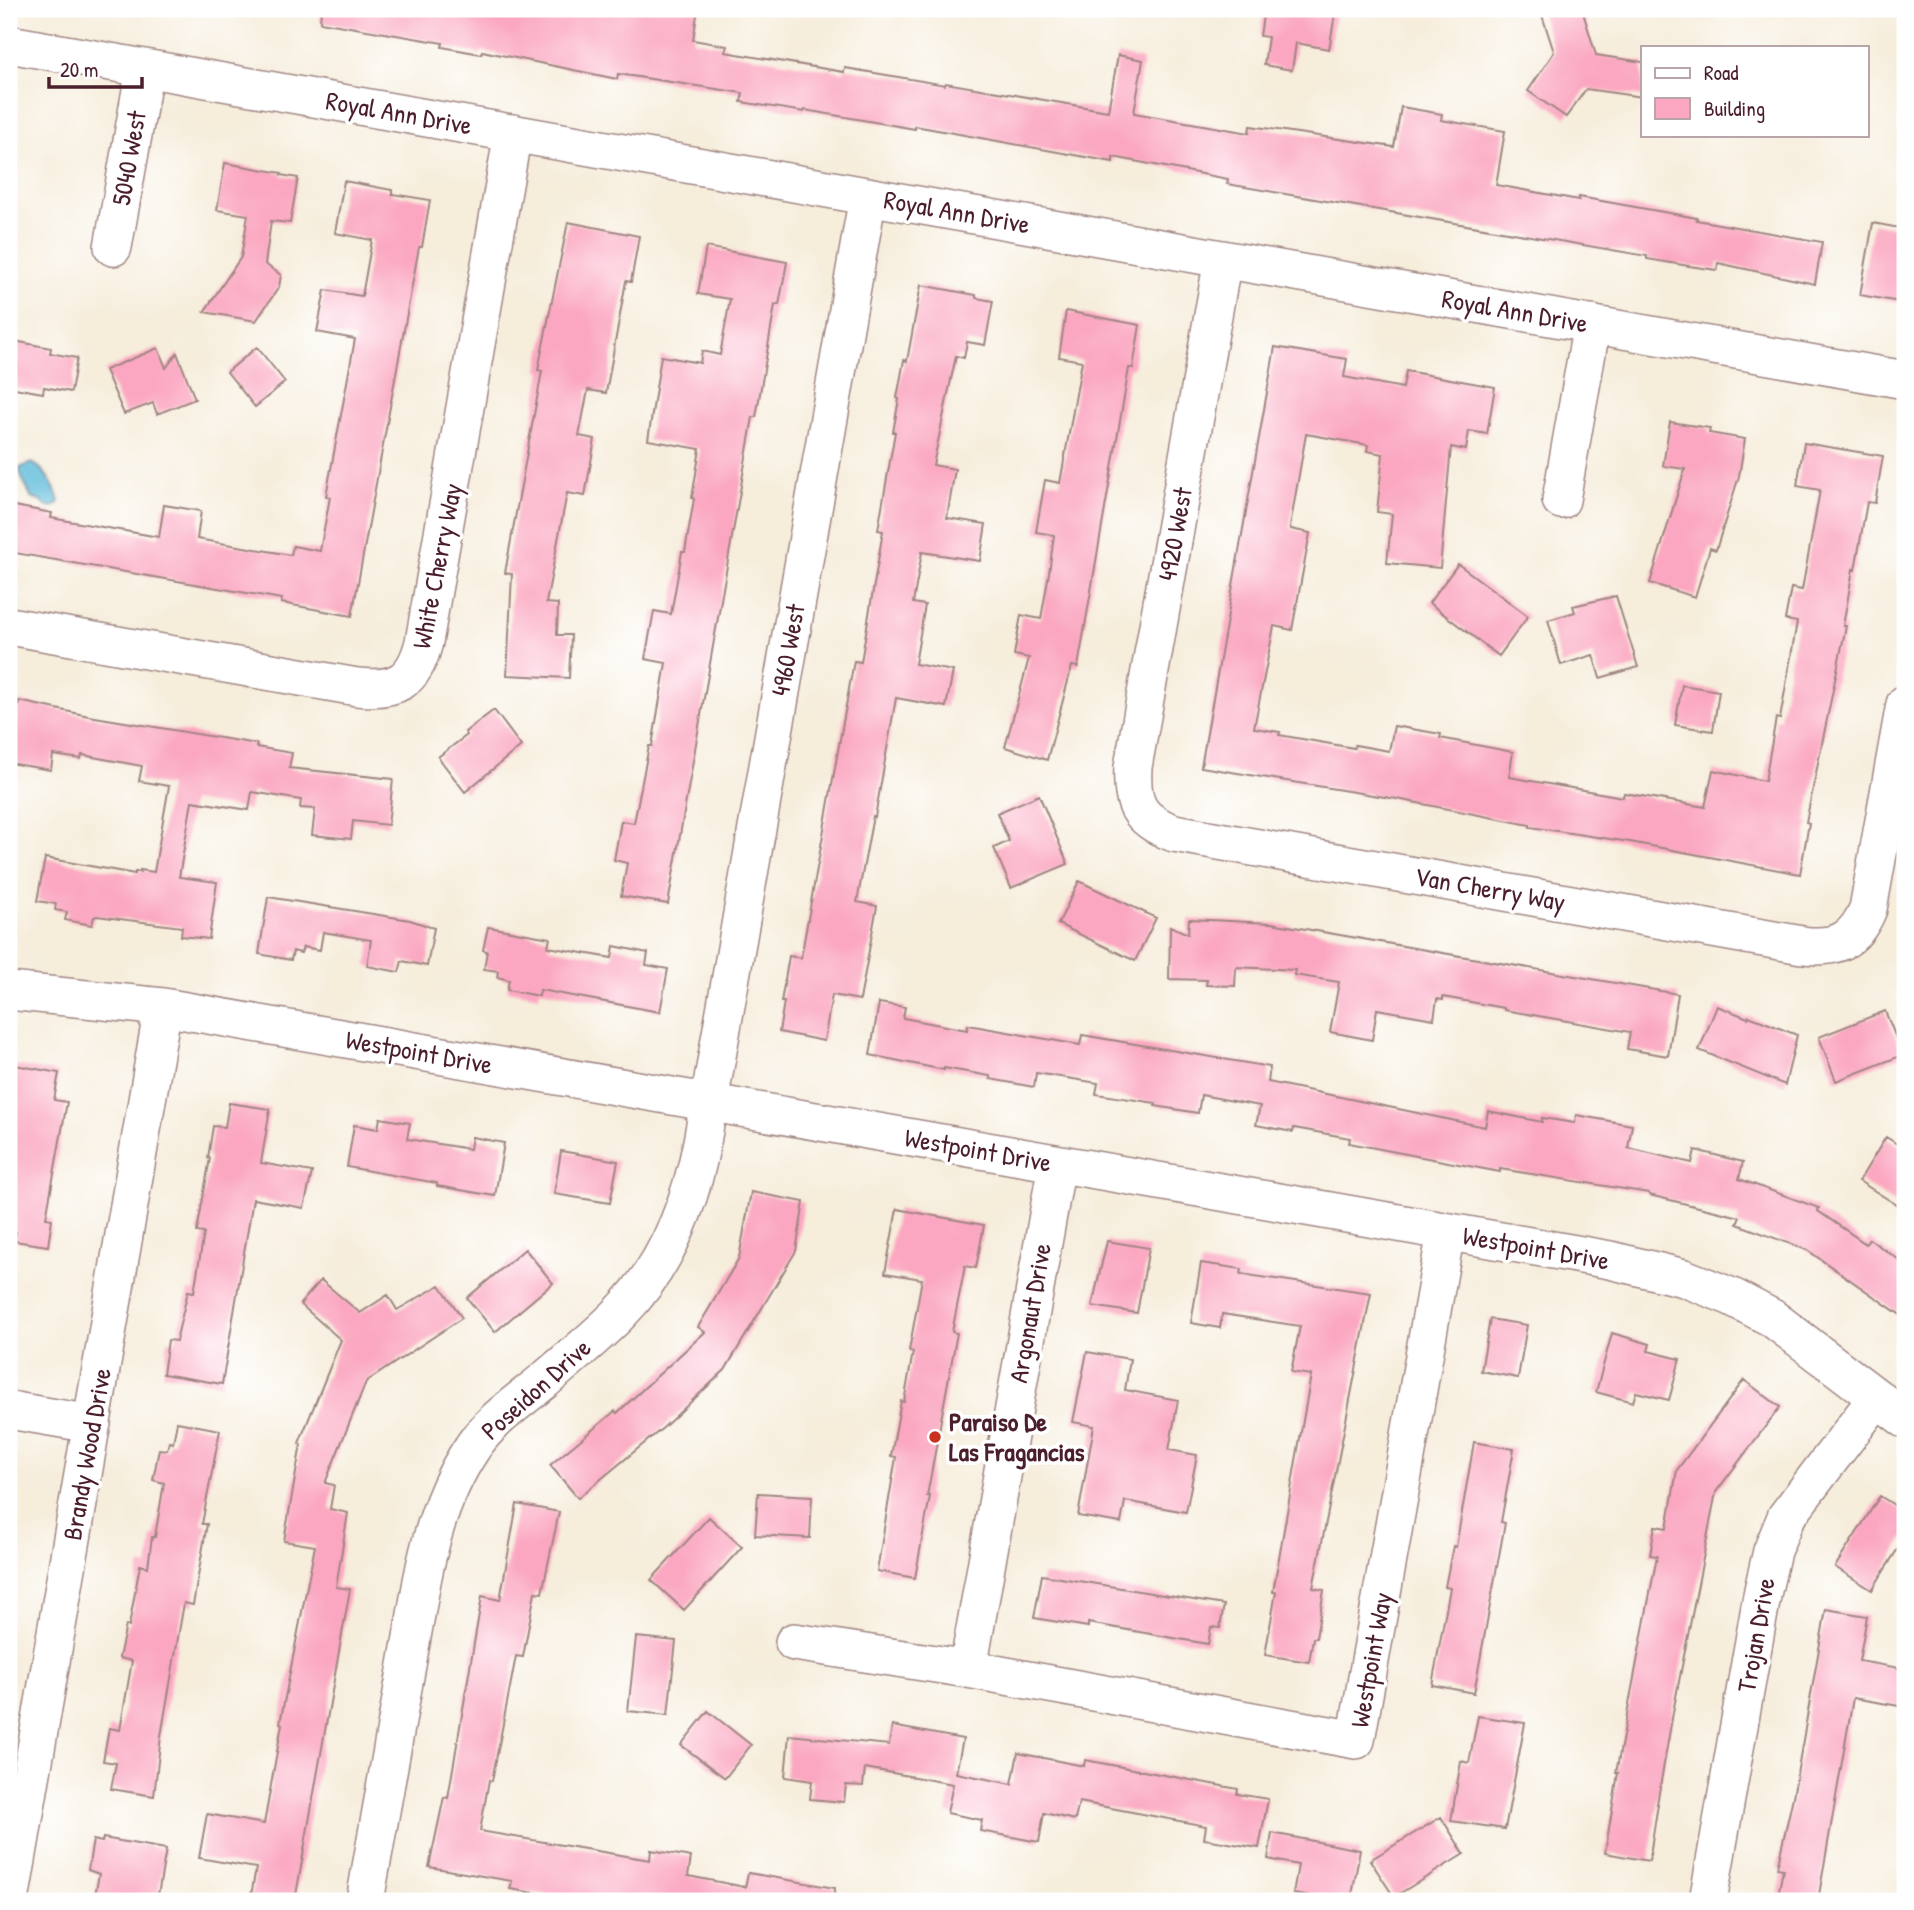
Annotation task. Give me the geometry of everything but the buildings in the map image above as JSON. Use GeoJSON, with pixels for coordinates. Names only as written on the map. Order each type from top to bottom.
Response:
{"type":"FeatureCollection","features":[{"type":"Feature","properties":{"kind":"street","name":"Royal Ann Drive"},"geometry":{"type":"LineString","coordinates":[[9,44],[1905,380]]}},
{"type":"Feature","properties":{"kind":"street","name":"5040 West"},"geometry":{"type":"LineString","coordinates":[[113,247],[145,68]]}},
{"type":"Feature","properties":{"kind":"street","name":"White Cherry Way"},"geometry":{"type":"LineString","coordinates":[[9,626],[357,687],[382,688],[406,679],[418,662],[424,642],[513,133]]}},
{"type":"Feature","properties":{"kind":"street","name":"4960 West"},"geometry":{"type":"LineString","coordinates":[[709,1104],[868,196]]}},
{"type":"Feature","properties":{"kind":"street","name":"4920 West"},"geometry":{"type":"LineString","coordinates":[[1138,810],[1133,795],[1133,767],[1223,259]]}},
{"type":"Feature","properties":{"kind":"street"},"geometry":{"type":"LineString","coordinates":[[1561,500],[1592,324]]}},
{"type":"Feature","properties":{"kind":"street","name":"Van Cherry Way"},"geometry":{"type":"LineString","coordinates":[[1138,810],[1147,820],[1174,833],[1802,945],[1826,946],[1848,939],[1857,930],[1868,909],[1905,704]]}},
{"type":"Feature","properties":{"kind":"street","name":"Westpoint Drive"},"geometry":{"type":"LineString","coordinates":[[9,991],[163,1007],[1610,1260],[1684,1278],[1732,1297],[1772,1318],[1891,1409]]}},
{"type":"Feature","properties":{"kind":"street","name":"Brandy Wood Drive"},"geometry":{"type":"LineString","coordinates":[[10,1901],[23,1745],[92,1424],[163,1007]]}},
{"type":"Feature","properties":{"kind":"street","name":"Poseidon Drive"},"geometry":{"type":"LineString","coordinates":[[365,1901],[422,1581],[430,1542],[442,1507],[473,1446],[493,1423],[603,1330],[654,1272],[680,1223],[689,1198],[709,1104]]}},
{"type":"Feature","properties":{"kind":"street","name":"Argonaut Drive"},"geometry":{"type":"LineString","coordinates":[[968,1668],[1057,1164]]}},
{"type":"Feature","properties":{"kind":"street","name":"Westpoint Way"},"geometry":{"type":"LineString","coordinates":[[968,1668],[1356,1740],[1446,1232]]}},
{"type":"Feature","properties":{"kind":"street","name":"Trojan Drive"},"geometry":{"type":"LineString","coordinates":[[1708,1901],[1772,1551],[1778,1533],[1796,1502],[1891,1409]]}},
{"type":"Feature","properties":{"kind":"street"},"geometry":{"type":"LineString","coordinates":[[9,1410],[92,1424]]}},
{"type":"Feature","properties":{"kind":"street"},"geometry":{"type":"LineString","coordinates":[[794,1642],[968,1668]]}},
{"type":"Feature","properties":{"kind":"water"},"geometry":{"type":"Polygon","coordinates":[[[32,463],[41,469],[52,485],[59,502],[55,506],[47,507],[41,501],[31,498],[20,468],[32,463]]]}},
{"type":"Feature","properties":{"kind":"place","name":"Paraiso De Las Fragancias"},"geometry":{"type":"Point","coordinates":[935,1437]}}]}
